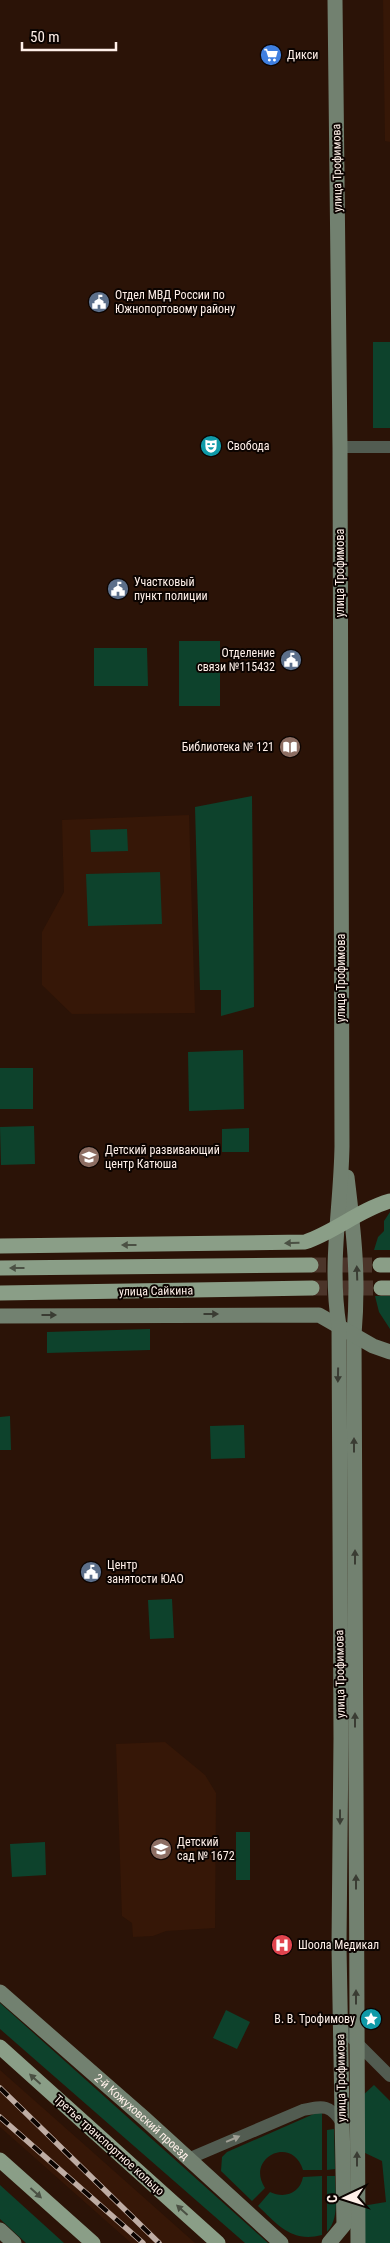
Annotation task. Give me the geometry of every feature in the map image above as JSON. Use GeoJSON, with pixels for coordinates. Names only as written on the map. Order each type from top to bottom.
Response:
{"type":"FeatureCollection","features":[{"type":"Feature","properties":{"kind":"main road","name":"улица Трофимова"},"geometry":{"type":"LineString","coordinates":[[329,2243],[344,2225],[339,2025],[341,1738],[339,1326],[334,1296],[334,1249],[342,1146],[340,447],[334,0]]}},
{"type":"Feature","properties":{"kind":"main road","name":"улица Трофимова"},"geometry":{"type":"LineString","coordinates":[[342,1146],[356,1250],[358,1296],[354,1335],[358,2243]]}},
{"type":"Feature","properties":{"kind":"main road"},"geometry":{"type":"LineString","coordinates":[[0,1246],[295,1244],[320,1237],[368,1209],[390,1201]]}},
{"type":"Feature","properties":{"kind":"main road","name":"улица Сайкина"},"geometry":{"type":"LineString","coordinates":[[0,1268],[311,1265]]}},
{"type":"Feature","properties":{"kind":"main road","name":"улица Сайкина"},"geometry":{"type":"LineString","coordinates":[[0,1293],[312,1288]]}},
{"type":"Feature","properties":{"kind":"main road"},"geometry":{"type":"LineString","coordinates":[[0,1316],[319,1315],[373,1346],[390,1352]]}},
{"type":"Feature","properties":{"kind":"main road","name":"2-й Кожуховский проезд"},"geometry":{"type":"LineString","coordinates":[[0,1992],[281,2243]]}},
{"type":"Feature","properties":{"kind":"main road","name":"Третье транспортное кольцо"},"geometry":{"type":"LineString","coordinates":[[0,2047],[218,2243]]}},
{"type":"Feature","properties":{"kind":"main road"},"geometry":{"type":"LineString","coordinates":[[0,2160],[93,2243]]}},
{"type":"Feature","properties":{"kind":"main road"},"geometry":{"type":"LineString","coordinates":[[0,2230],[14,2243]]}},
{"type":"Feature","properties":{"kind":"street"},"geometry":{"type":"LineString","coordinates":[[340,447],[390,447]]}},
{"type":"Feature","properties":{"kind":"street"},"geometry":{"type":"LineString","coordinates":[[339,2025],[390,2076]]}},
{"type":"Feature","properties":{"kind":"street"},"geometry":{"type":"LineString","coordinates":[[188,2158],[303,2110],[322,2106],[334,2112],[342,2123]]}},
{"type":"Feature","properties":{"kind":"shaded area"},"geometry":{"type":"Polygon","coordinates":[[[383,0],[390,0],[390,142],[385,141],[383,0]]]}},
{"type":"Feature","properties":{"kind":"shaded area"},"geometry":{"type":"Polygon","coordinates":[[[189,815],[195,1013],[72,1014],[42,985],[42,932],[64,892],[62,820],[189,815]]]}},
{"type":"Feature","properties":{"kind":"shaded area"},"geometry":{"type":"Polygon","coordinates":[[[165,1742],[205,1775],[216,1793],[215,1928],[166,1931],[153,1936],[133,1937],[132,1923],[122,1916],[116,1744],[165,1742]]]}},
{"type":"Feature","properties":{"kind":"shaded area"},"geometry":{"type":"Polygon","coordinates":[[[0,2070],[195,2243],[131,2243],[0,2127],[0,2070]]]}},
{"type":"Feature","properties":{"kind":"green space"},"geometry":{"type":"Polygon","coordinates":[[[373,342],[390,342],[390,428],[373,428],[373,342]]]}},
{"type":"Feature","properties":{"kind":"green space"},"geometry":{"type":"Polygon","coordinates":[[[179,641],[220,641],[220,706],[179,706],[179,641]]]}},
{"type":"Feature","properties":{"kind":"green space"},"geometry":{"type":"Polygon","coordinates":[[[94,648],[147,648],[148,686],[94,686],[94,648]]]}},
{"type":"Feature","properties":{"kind":"green space"},"geometry":{"type":"Polygon","coordinates":[[[252,796],[254,1007],[221,1016],[221,990],[200,990],[195,807],[252,796]]]}},
{"type":"Feature","properties":{"kind":"green space"},"geometry":{"type":"Polygon","coordinates":[[[127,829],[128,851],[91,852],[90,830],[127,829]]]}},
{"type":"Feature","properties":{"kind":"green space"},"geometry":{"type":"Polygon","coordinates":[[[160,872],[162,924],[88,926],[86,874],[160,872]]]}},
{"type":"Feature","properties":{"kind":"green space"},"geometry":{"type":"Polygon","coordinates":[[[243,1050],[244,1109],[189,1111],[188,1052],[243,1050]]]}},
{"type":"Feature","properties":{"kind":"green space"},"geometry":{"type":"Polygon","coordinates":[[[0,1068],[33,1068],[33,1109],[0,1109],[0,1068]]]}},
{"type":"Feature","properties":{"kind":"green space"},"geometry":{"type":"Polygon","coordinates":[[[34,1126],[35,1164],[1,1165],[0,1127],[34,1126]]]}},
{"type":"Feature","properties":{"kind":"green space"},"geometry":{"type":"Polygon","coordinates":[[[249,1128],[249,1152],[222,1152],[222,1129],[249,1128]]]}},
{"type":"Feature","properties":{"kind":"green space"},"geometry":{"type":"Polygon","coordinates":[[[390,1212],[390,1250],[374,1250],[378,1237],[384,1231],[384,1221],[390,1212]]]}},
{"type":"Feature","properties":{"kind":"green space"},"geometry":{"type":"Polygon","coordinates":[[[375,1296],[390,1296],[390,1329],[379,1312],[375,1296]]]}},
{"type":"Feature","properties":{"kind":"green space"},"geometry":{"type":"Polygon","coordinates":[[[150,1329],[150,1350],[47,1353],[47,1332],[150,1329]]]}},
{"type":"Feature","properties":{"kind":"green space"},"geometry":{"type":"Polygon","coordinates":[[[10,1416],[11,1450],[0,1450],[0,1417],[10,1416]]]}},
{"type":"Feature","properties":{"kind":"green space"},"geometry":{"type":"Polygon","coordinates":[[[244,1425],[245,1458],[211,1459],[210,1426],[244,1425]]]}},
{"type":"Feature","properties":{"kind":"green space"},"geometry":{"type":"Polygon","coordinates":[[[172,1599],[174,1638],[150,1639],[148,1600],[172,1599]]]}},
{"type":"Feature","properties":{"kind":"green space"},"geometry":{"type":"Polygon","coordinates":[[[236,1832],[250,1832],[250,1880],[236,1880],[236,1832]]]}},
{"type":"Feature","properties":{"kind":"green space"},"geometry":{"type":"Polygon","coordinates":[[[45,1842],[46,1875],[12,1877],[10,1844],[45,1842]]]}},
{"type":"Feature","properties":{"kind":"green space"},"geometry":{"type":"Polygon","coordinates":[[[0,2003],[268,2243],[245,2243],[0,2029],[0,2003]]]}},
{"type":"Feature","properties":{"kind":"green space"},"geometry":{"type":"Polygon","coordinates":[[[226,2010],[250,2022],[237,2049],[213,2038],[226,2010]]]}},
{"type":"Feature","properties":{"kind":"green space"},"geometry":{"type":"Polygon","coordinates":[[[374,2085],[390,2101],[390,2243],[363,2243],[362,2206],[386,2202],[382,2161],[363,2152],[362,2096],[374,2085]]]}},
{"type":"Feature","properties":{"kind":"green space"},"geometry":{"type":"Polygon","coordinates":[[[322,2112],[322,2170],[303,2170],[297,2159],[290,2153],[272,2154],[261,2167],[260,2177],[265,2188],[252,2201],[221,2171],[222,2157],[227,2152],[322,2112]]]}},
{"type":"Feature","properties":{"kind":"green space"},"geometry":{"type":"Polygon","coordinates":[[[334,2129],[335,2169],[327,2170],[327,2130],[334,2129]]]}},
{"type":"Feature","properties":{"kind":"green space"},"geometry":{"type":"Polygon","coordinates":[[[322,2176],[322,2235],[302,2237],[286,2231],[258,2206],[270,2192],[286,2195],[299,2187],[303,2177],[322,2176]]]}},
{"type":"Feature","properties":{"kind":"green space"},"geometry":{"type":"Polygon","coordinates":[[[327,2176],[335,2176],[336,2198],[334,2220],[327,2232],[327,2176]]]}},
{"type":"Feature","properties":{"kind":"green space"},"geometry":{"type":"Polygon","coordinates":[[[0,2185],[64,2243],[26,2243],[0,2219],[0,2185]]]}},
{"type":"Feature","properties":{"kind":"tunnel"},"geometry":{"type":"LineString","coordinates":[[311,1265],[380,1265]]}},
{"type":"Feature","properties":{"kind":"tunnel"},"geometry":{"type":"LineString","coordinates":[[312,1288],[381,1288]]}},
{"type":"Feature","properties":{"kind":"railway"},"geometry":{"type":"LineString","coordinates":[[0,2088],[159,2243]]}},
{"type":"Feature","properties":{"kind":"railway"},"geometry":{"type":"LineString","coordinates":[[0,2117],[143,2243]]}},
{"type":"Feature","properties":{"kind":"place","name":"Дикси"},"geometry":{"type":"Point","coordinates":[271,55]}},
{"type":"Feature","properties":{"kind":"place","name":"Отдел МВД России по Южнопортовому району"},"geometry":{"type":"Point","coordinates":[99,302]}},
{"type":"Feature","properties":{"kind":"place","name":"Свобода"},"geometry":{"type":"Point","coordinates":[211,446]}},
{"type":"Feature","properties":{"kind":"place","name":"Участковый пункт полиции"},"geometry":{"type":"Point","coordinates":[118,589]}},
{"type":"Feature","properties":{"kind":"place","name":"Отделение связи №115432"},"geometry":{"type":"Point","coordinates":[291,660]}},
{"type":"Feature","properties":{"kind":"place","name":"Библиотека № 121"},"geometry":{"type":"Point","coordinates":[290,747]}},
{"type":"Feature","properties":{"kind":"place","name":"Детский развивающий центр Катюша"},"geometry":{"type":"Point","coordinates":[89,1157]}},
{"type":"Feature","properties":{"kind":"place","name":"Центр занятости ЮАО"},"geometry":{"type":"Point","coordinates":[91,1572]}},
{"type":"Feature","properties":{"kind":"place","name":"Детский сад № 1672"},"geometry":{"type":"Point","coordinates":[161,1849]}},
{"type":"Feature","properties":{"kind":"place","name":"Шоола Медикал"},"geometry":{"type":"Point","coordinates":[282,1945]}},
{"type":"Feature","properties":{"kind":"place","name":"В. В. Трофимову"},"geometry":{"type":"Point","coordinates":[371,2019]}}]}
